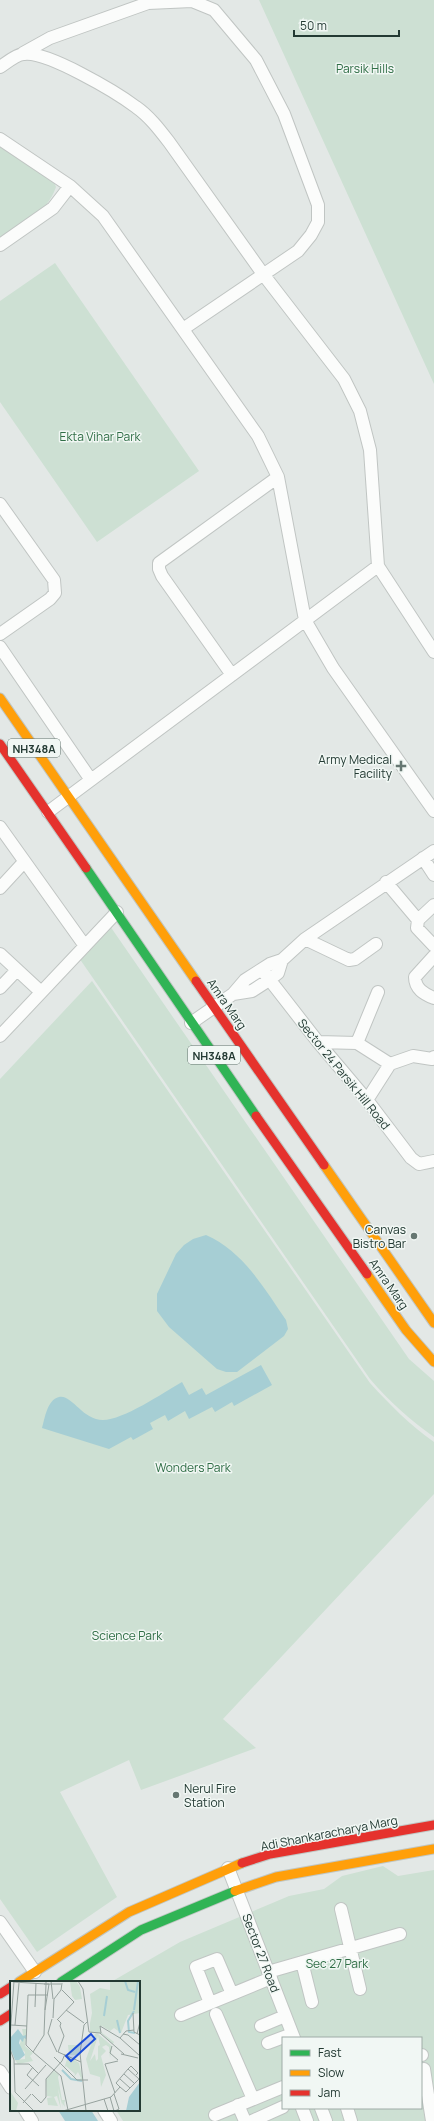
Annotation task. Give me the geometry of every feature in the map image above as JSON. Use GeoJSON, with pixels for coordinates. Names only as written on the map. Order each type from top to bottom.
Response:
{"type":"FeatureCollection","features":[{"type":"Feature","properties":{"kind":"main road","name":"Amra Marg"},"geometry":{"type":"LineString","coordinates":[[0,698],[434,1323]]}},
{"type":"Feature","properties":{"kind":"main road","name":"Amra Marg"},"geometry":{"type":"LineString","coordinates":[[0,744],[117,912],[191,1023],[406,1330],[434,1362]]}},
{"type":"Feature","properties":{"kind":"main road","name":"Adi Shankaracharya Marg"},"geometry":{"type":"LineString","coordinates":[[20,1981],[129,1912],[228,1868],[270,1854],[434,1825]]}},
{"type":"Feature","properties":{"kind":"main road"},"geometry":{"type":"LineString","coordinates":[[63,1981],[141,1930],[187,1908],[236,1890],[276,1877],[434,1848]]}},
{"type":"Feature","properties":{"kind":"main road"},"geometry":{"type":"LineString","coordinates":[[0,1994],[10,1988]]}},
{"type":"Feature","properties":{"kind":"main road"},"geometry":{"type":"LineString","coordinates":[[0,2021],[10,2015]]}},
{"type":"Feature","properties":{"kind":"street"},"geometry":{"type":"LineString","coordinates":[[0,67],[50,38],[148,3],[192,1],[214,10],[256,60],[284,114],[318,205],[318,222],[311,235],[298,251],[184,329]]}},
{"type":"Feature","properties":{"kind":"street"},"geometry":{"type":"LineString","coordinates":[[23,53],[40,56],[61,63],[136,107],[153,122],[263,274],[324,351],[344,379],[360,411],[370,450],[378,566],[434,652]]}},
{"type":"Feature","properties":{"kind":"street"},"geometry":{"type":"LineString","coordinates":[[0,139],[70,186],[103,216],[258,436],[278,477],[305,620],[333,668],[434,811]]}},
{"type":"Feature","properties":{"kind":"street"},"geometry":{"type":"LineString","coordinates":[[0,244],[53,208],[70,186]]}},
{"type":"Feature","properties":{"kind":"street"},"geometry":{"type":"LineString","coordinates":[[232,675],[162,576],[159,569],[159,563],[278,477]]}},
{"type":"Feature","properties":{"kind":"street"},"geometry":{"type":"LineString","coordinates":[[0,504],[54,580],[56,586],[55,593],[50,599],[0,634]]}},
{"type":"Feature","properties":{"kind":"street"},"geometry":{"type":"LineString","coordinates":[[48,812],[378,566]]}},
{"type":"Feature","properties":{"kind":"street"},"geometry":{"type":"LineString","coordinates":[[0,647],[91,780]]}},
{"type":"Feature","properties":{"kind":"street"},"geometry":{"type":"LineString","coordinates":[[0,827],[85,946]]}},
{"type":"Feature","properties":{"kind":"street"},"geometry":{"type":"LineString","coordinates":[[191,1023],[233,994],[252,991],[265,975],[278,973],[282,960],[305,939],[386,882],[434,851]]}},
{"type":"Feature","properties":{"kind":"street"},"geometry":{"type":"LineString","coordinates":[[423,858],[434,875]]}},
{"type":"Feature","properties":{"kind":"street"},"geometry":{"type":"LineString","coordinates":[[1,884],[24,862]]}},
{"type":"Feature","properties":{"kind":"street"},"geometry":{"type":"LineString","coordinates":[[386,882],[418,920]]}},
{"type":"Feature","properties":{"kind":"street"},"geometry":{"type":"LineString","coordinates":[[434,905],[418,920],[416,928],[434,946]]}},
{"type":"Feature","properties":{"kind":"street"},"geometry":{"type":"LineString","coordinates":[[0,1036],[117,912]]}},
{"type":"Feature","properties":{"kind":"street"},"geometry":{"type":"LineString","coordinates":[[305,939],[349,960],[355,959],[376,944]]}},
{"type":"Feature","properties":{"kind":"street"},"geometry":{"type":"LineString","coordinates":[[0,954],[41,992]]}},
{"type":"Feature","properties":{"kind":"street"},"geometry":{"type":"LineString","coordinates":[[434,956],[415,977],[415,982],[424,994],[434,998]]}},
{"type":"Feature","properties":{"kind":"street"},"geometry":{"type":"LineString","coordinates":[[0,988],[17,970]]}},
{"type":"Feature","properties":{"kind":"street","name":"Sector 24 Parsik Hill Road"},"geometry":{"type":"LineString","coordinates":[[265,975],[318,1042],[368,1100],[411,1158],[419,1164],[434,1161]]}},
{"type":"Feature","properties":{"kind":"street"},"geometry":{"type":"LineString","coordinates":[[357,1043],[378,992]]}},
{"type":"Feature","properties":{"kind":"street"},"geometry":{"type":"LineString","coordinates":[[318,1042],[357,1043],[390,1064]]}},
{"type":"Feature","properties":{"kind":"street"},"geometry":{"type":"LineString","coordinates":[[368,1100],[390,1064],[413,1056],[420,1059],[434,1058]]}},
{"type":"Feature","properties":{"kind":"street","name":"Sector 27 Road"},"geometry":{"type":"LineString","coordinates":[[228,1868],[293,2036]]}},
{"type":"Feature","properties":{"kind":"street"},"geometry":{"type":"LineString","coordinates":[[341,1909],[360,1988]]}},
{"type":"Feature","properties":{"kind":"street"},"geometry":{"type":"LineString","coordinates":[[0,1922],[34,1972]]}},
{"type":"Feature","properties":{"kind":"street"},"geometry":{"type":"LineString","coordinates":[[181,2015],[232,1994],[269,1975],[302,1962],[400,1934]]}},
{"type":"Feature","properties":{"kind":"street"},"geometry":{"type":"LineString","coordinates":[[210,2002],[196,1967],[217,1959],[232,1994]]}},
{"type":"Feature","properties":{"kind":"street"},"geometry":{"type":"LineString","coordinates":[[302,1962],[312,2002]]}},
{"type":"Feature","properties":{"kind":"street"},"geometry":{"type":"LineString","coordinates":[[216,2014],[253,2099]]}},
{"type":"Feature","properties":{"kind":"street"},"geometry":{"type":"LineString","coordinates":[[261,2026],[285,2016]]}},
{"type":"Feature","properties":{"kind":"street"},"geometry":{"type":"LineString","coordinates":[[268,2044],[282,2040]]}},
{"type":"Feature","properties":{"kind":"street"},"geometry":{"type":"LineString","coordinates":[[422,2065],[424,2069],[432,2121]]}},
{"type":"Feature","properties":{"kind":"street"},"geometry":{"type":"LineString","coordinates":[[0,2071],[10,2086]]}},
{"type":"Feature","properties":{"kind":"street"},"geometry":{"type":"LineString","coordinates":[[215,2115],[282,2087]]}},
{"type":"Feature","properties":{"kind":"street"},"geometry":{"type":"LineString","coordinates":[[238,2105],[245,2121]]}},
{"type":"Feature","properties":{"kind":"street"},"geometry":{"type":"LineString","coordinates":[[252,2121],[282,2107]]}},
{"type":"Feature","properties":{"kind":"street"},"geometry":{"type":"LineString","coordinates":[[302,2109],[307,2121]]}},
{"type":"Feature","properties":{"kind":"street"},"geometry":{"type":"LineString","coordinates":[[321,2109],[326,2121]]}},
{"type":"Feature","properties":{"kind":"street"},"geometry":{"type":"LineString","coordinates":[[347,2109],[351,2121]]}},
{"type":"Feature","properties":{"kind":"street"},"geometry":{"type":"LineString","coordinates":[[26,2111],[32,2121]]}},
{"type":"Feature","properties":{"kind":"street"},"geometry":{"type":"LineString","coordinates":[[105,2111],[111,2121]]}},
{"type":"Feature","properties":{"kind":"green space","name":"Parsik Hills"},"geometry":{"type":"Polygon","coordinates":[[[259,0],[434,0],[434,384],[259,0]]]}},
{"type":"Feature","properties":{"kind":"green space"},"geometry":{"type":"Polygon","coordinates":[[[0,146],[53,180],[56,187],[47,204],[33,218],[0,240],[0,146]]]}},
{"type":"Feature","properties":{"kind":"green space","name":"Ekta Vihar Park"},"geometry":{"type":"Polygon","coordinates":[[[55,263],[199,471],[97,542],[0,402],[0,301],[55,263]]]}},
{"type":"Feature","properties":{"kind":"green space"},"geometry":{"type":"Polygon","coordinates":[[[110,926],[409,1359],[434,1381],[434,1437],[400,1410],[370,1379],[77,955],[110,926]]]}},
{"type":"Feature","properties":{"kind":"green space","name":"Wonders Park"},"geometry":{"type":"Polygon","coordinates":[[[92,981],[370,1383],[400,1414],[434,1442],[434,1494],[223,1719],[256,1748],[141,1790],[129,1760],[60,1792],[117,1897],[37,1952],[0,1899],[0,1079],[92,981]]]}},
{"type":"Feature","properties":{"kind":"green space","name":"Sec 27 Park"},"geometry":{"type":"Polygon","coordinates":[[[383,1866],[398,1876],[434,1870],[434,2121],[123,2121],[117,2111],[140,2111],[140,1981],[113,1981],[180,1942],[289,1896],[324,1889],[342,1876],[383,1866]]]}},
{"type":"Feature","properties":{"kind":"water"},"geometry":{"type":"Polygon","coordinates":[[[206,1235],[219,1242],[242,1260],[261,1283],[286,1320],[288,1329],[284,1336],[237,1372],[226,1372],[217,1369],[169,1327],[157,1311],[157,1294],[176,1254],[184,1245],[193,1239],[206,1235]]]}},
{"type":"Feature","properties":{"kind":"water"},"geometry":{"type":"Polygon","coordinates":[[[261,1365],[272,1385],[234,1406],[232,1402],[215,1412],[212,1407],[189,1419],[185,1411],[168,1421],[165,1415],[150,1423],[153,1429],[133,1440],[131,1437],[109,1449],[42,1428],[49,1405],[59,1397],[68,1399],[83,1412],[96,1419],[111,1419],[132,1411],[182,1382],[189,1395],[202,1388],[206,1395],[261,1365]]]}},
{"type":"Feature","properties":{"kind":"water"},"geometry":{"type":"Polygon","coordinates":[[[59,2111],[92,2111],[98,2121],[65,2121],[59,2111]]]}},
{"type":"Feature","properties":{"kind":"traffic: fast"},"geometry":{"type":"LineString","coordinates":[[86,868],[256,1116]]}},
{"type":"Feature","properties":{"kind":"traffic: fast"},"geometry":{"type":"LineString","coordinates":[[63,1981],[141,1930],[235,1891]]}},
{"type":"Feature","properties":{"kind":"traffic: slow"},"geometry":{"type":"LineString","coordinates":[[0,698],[196,981]]}},
{"type":"Feature","properties":{"kind":"traffic: slow"},"geometry":{"type":"LineString","coordinates":[[324,1165],[434,1323]]}},
{"type":"Feature","properties":{"kind":"traffic: slow"},"geometry":{"type":"LineString","coordinates":[[367,1274],[406,1330],[434,1362]]}},
{"type":"Feature","properties":{"kind":"traffic: slow"},"geometry":{"type":"LineString","coordinates":[[235,1891],[276,1877],[434,1849]]}},
{"type":"Feature","properties":{"kind":"traffic: slow"},"geometry":{"type":"LineString","coordinates":[[21,1981],[129,1912],[242,1863]]}},
{"type":"Feature","properties":{"kind":"traffic: jam"},"geometry":{"type":"LineString","coordinates":[[0,744],[86,868]]}},
{"type":"Feature","properties":{"kind":"traffic: jam"},"geometry":{"type":"LineString","coordinates":[[196,981],[324,1165]]}},
{"type":"Feature","properties":{"kind":"traffic: jam"},"geometry":{"type":"LineString","coordinates":[[256,1116],[367,1274]]}},
{"type":"Feature","properties":{"kind":"traffic: jam"},"geometry":{"type":"LineString","coordinates":[[242,1863],[270,1854],[434,1825]]}},
{"type":"Feature","properties":{"kind":"traffic: jam"},"geometry":{"type":"LineString","coordinates":[[0,1994],[10,1988]]}},
{"type":"Feature","properties":{"kind":"traffic: jam"},"geometry":{"type":"LineString","coordinates":[[0,2021],[10,2015]]}},
{"type":"Feature","properties":{"kind":"place","name":"Army Medical Facility"},"geometry":{"type":"Point","coordinates":[401,766]}},
{"type":"Feature","properties":{"kind":"place","name":"Canvas Bistro Bar"},"geometry":{"type":"Point","coordinates":[414,1236]}},
{"type":"Feature","properties":{"kind":"place","name":"Nerul Fire Station"},"geometry":{"type":"Point","coordinates":[176,1795]}},
{"type":"Feature","properties":{"kind":"park label","name":"Science Park"},"geometry":{"type":"Point","coordinates":[127,1635]}}]}
